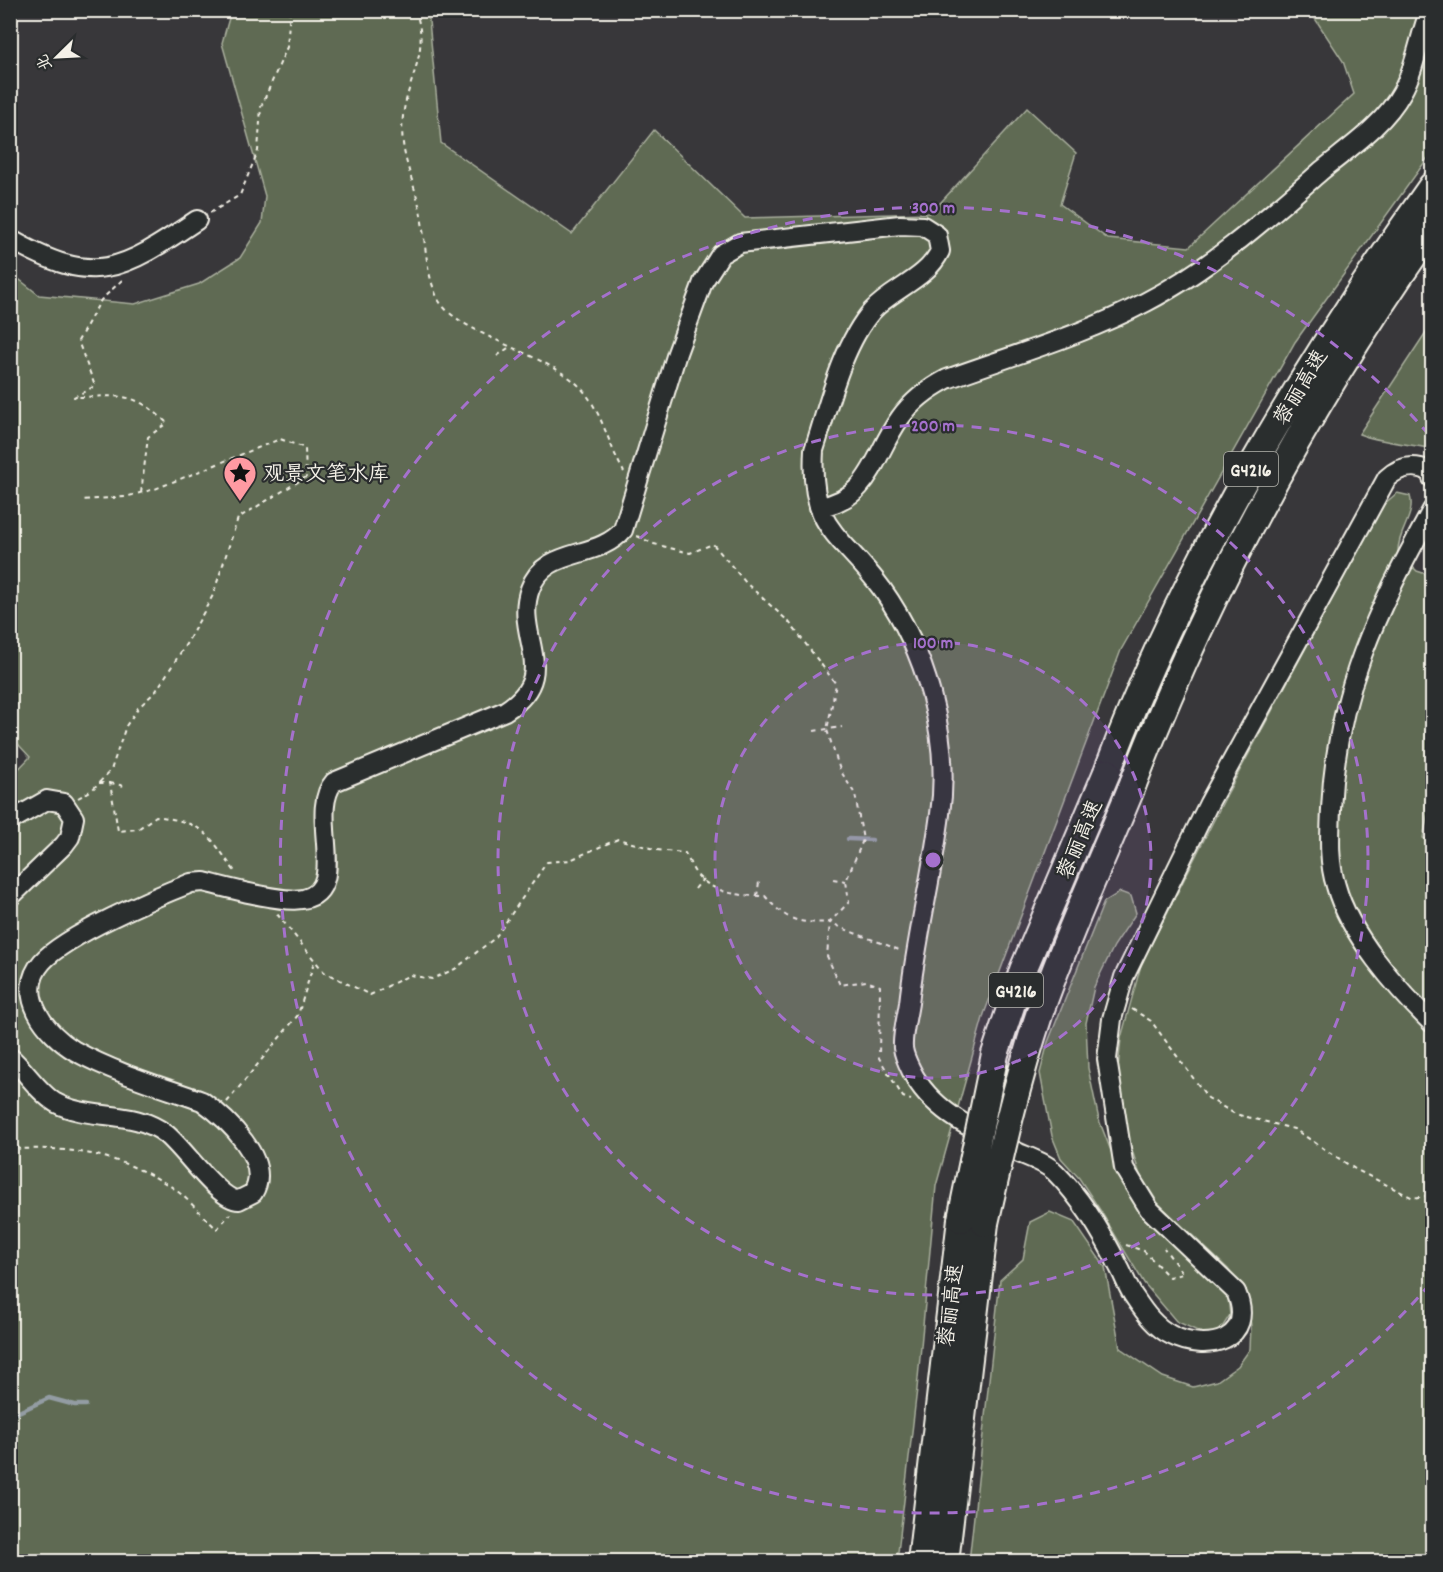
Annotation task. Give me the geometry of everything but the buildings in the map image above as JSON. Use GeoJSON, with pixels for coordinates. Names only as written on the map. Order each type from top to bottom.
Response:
{"type":"FeatureCollection","features":[{"type":"Feature","properties":{"kind":"highway","name":"蓉丽高速"},"geometry":{"type":"LineString","coordinates":[[945,1562],[973,1221],[974,1148],[1002,1033],[1023,970],[1158,647],[1223,519],[1322,351],[1432,186]]}},
{"type":"Feature","properties":{"kind":"highway","name":"蓉丽高速"},"geometry":{"type":"LineString","coordinates":[[921,1562],[973,1221],[1040,1012],[1062,952],[1186,656],[1255,518],[1345,362],[1432,229]]}},
{"type":"Feature","properties":{"kind":"street"},"geometry":{"type":"LineString","coordinates":[[819,507],[838,503],[862,485],[898,420],[917,399],[936,385],[1099,324],[1148,302],[1201,268],[1299,190],[1375,126],[1394,105],[1409,78],[1422,29],[1430,10]]}},
{"type":"Feature","properties":{"kind":"street"},"geometry":{"type":"LineString","coordinates":[[10,239],[44,259],[72,267],[118,265],[148,254],[197,220]]}},
{"type":"Feature","properties":{"kind":"street"},"geometry":{"type":"LineString","coordinates":[[10,1057],[57,1103],[73,1109],[125,1117],[163,1131],[177,1142],[227,1197],[234,1200],[244,1198],[256,1188],[258,1169],[240,1136],[202,1101],[108,1067],[74,1050],[51,1033],[34,1006],[31,987],[41,963],[52,952],[79,936],[190,883],[204,882],[260,894],[302,899],[320,890],[326,882],[328,869],[325,799],[334,782],[494,716],[515,704],[527,692],[534,676],[527,599],[537,575],[557,559],[608,543],[623,530],[677,353],[703,282],[721,254],[740,243],[900,225],[923,226],[933,231],[940,240],[940,251],[935,261],[875,308],[854,335],[814,450],[814,488],[819,507],[837,541],[881,589],[905,627],[924,671],[936,717],[942,764],[941,812],[916,954],[903,1048],[910,1067],[923,1090],[945,1110],[1000,1143],[1053,1169],[1092,1220],[1133,1296],[1149,1318],[1179,1339],[1215,1344],[1228,1338],[1237,1326],[1241,1309],[1236,1292],[1149,1209],[1124,1168],[1107,1059],[1117,1000],[1125,977],[1209,803],[1387,478],[1399,469],[1414,466],[1430,471],[1432,478]]}},
{"type":"Feature","properties":{"kind":"street"},"geometry":{"type":"LineString","coordinates":[[1432,510],[1386,598],[1345,704],[1333,772],[1330,853],[1336,887],[1350,919],[1400,989],[1432,1023]]}},
{"type":"Feature","properties":{"kind":"street"},"geometry":{"type":"LineString","coordinates":[[10,821],[47,800],[58,800],[70,809],[74,818],[70,837],[10,897]]}},
{"type":"Feature","properties":{"kind":"path"},"geometry":{"type":"LineString","coordinates":[[197,220],[240,195],[258,151],[261,107],[287,46],[290,10]]}},
{"type":"Feature","properties":{"kind":"path"},"geometry":{"type":"LineString","coordinates":[[415,10],[422,28],[420,52],[403,116],[402,153],[419,206],[426,256],[439,300],[462,322],[545,363],[580,386],[596,408],[612,451],[634,491]]}},
{"type":"Feature","properties":{"kind":"path"},"geometry":{"type":"LineString","coordinates":[[118,265],[123,280],[101,300],[78,340],[95,386],[74,397],[133,397],[150,406],[167,423],[148,437],[141,493]]}},
{"type":"Feature","properties":{"kind":"path"},"geometry":{"type":"LineString","coordinates":[[497,356],[511,346]]}},
{"type":"Feature","properties":{"kind":"path"},"geometry":{"type":"LineString","coordinates":[[58,800],[77,799],[99,783],[111,770],[126,726],[138,708],[156,691],[188,641],[213,595],[238,518],[306,477],[305,448],[280,440],[141,493],[125,497],[82,500]]}},
{"type":"Feature","properties":{"kind":"path"},"geometry":{"type":"LineString","coordinates":[[623,530],[654,544],[690,553],[713,544],[747,584],[789,622],[836,684],[827,730],[840,770],[855,794],[863,840],[846,881],[849,902],[830,922],[827,956],[840,985],[866,981],[880,986],[879,1058],[903,1097],[913,1100]]}},
{"type":"Feature","properties":{"kind":"path"},"geometry":{"type":"LineString","coordinates":[[814,731],[842,727]]}},
{"type":"Feature","properties":{"kind":"path"},"geometry":{"type":"LineString","coordinates":[[99,783],[125,786]]}},
{"type":"Feature","properties":{"kind":"path"},"geometry":{"type":"LineString","coordinates":[[110,783],[118,831],[138,829],[156,816],[183,820],[204,830],[238,876]]}},
{"type":"Feature","properties":{"kind":"path"},"geometry":{"type":"LineString","coordinates":[[260,894],[324,972],[370,994],[410,975],[432,979],[455,969],[495,938],[548,862],[570,860],[618,839],[657,850],[685,853],[697,875],[715,887],[740,896],[765,896],[779,913],[804,924],[830,922],[859,938],[878,940],[916,954]]}},
{"type":"Feature","properties":{"kind":"path"},"geometry":{"type":"LineString","coordinates":[[695,889],[703,879]]}},
{"type":"Feature","properties":{"kind":"path"},"geometry":{"type":"LineString","coordinates":[[833,879],[846,881]]}},
{"type":"Feature","properties":{"kind":"path"},"geometry":{"type":"LineString","coordinates":[[757,896],[759,882]]}},
{"type":"Feature","properties":{"kind":"path"},"geometry":{"type":"LineString","coordinates":[[217,1113],[298,1015],[315,960]]}},
{"type":"Feature","properties":{"kind":"path"},"geometry":{"type":"LineString","coordinates":[[1117,1000],[1151,1021],[1208,1098],[1235,1114],[1294,1129],[1355,1169],[1413,1198],[1432,1195]]}},
{"type":"Feature","properties":{"kind":"path"},"geometry":{"type":"LineString","coordinates":[[10,1140],[20,1149],[54,1148],[108,1156],[167,1184],[217,1229],[244,1198]]}},
{"type":"Feature","properties":{"kind":"green space"},"geometry":{"type":"Polygon","coordinates":[[[231,11],[428,11],[441,143],[572,234],[654,130],[745,218],[931,213],[1027,108],[1076,153],[1060,204],[1108,239],[1189,247],[1354,94],[1343,61],[1310,11],[1432,11],[1432,152],[1295,342],[1121,650],[984,1014],[936,1186],[917,1389],[897,1561],[11,1561],[10,778],[30,757],[17,743],[10,741],[11,273],[39,295],[135,304],[199,284],[240,258],[262,223],[265,196],[222,43],[231,11]]]}},
{"type":"Feature","properties":{"kind":"green space"},"geometry":{"type":"Polygon","coordinates":[[[1432,323],[1432,449],[1359,434],[1432,323]]]}},
{"type":"Feature","properties":{"kind":"green space"},"geometry":{"type":"Polygon","coordinates":[[[1397,493],[1410,496],[1411,503],[1409,517],[1398,545],[1398,553],[1417,571],[1432,576],[1432,793],[1423,838],[1432,841],[1432,1561],[969,1562],[1000,1280],[1023,1259],[1030,1222],[1050,1212],[1074,1222],[1105,1267],[1120,1348],[1163,1377],[1193,1387],[1217,1381],[1238,1366],[1250,1349],[1251,1326],[1247,1296],[1228,1269],[1158,1203],[1140,1175],[1130,1144],[1117,1079],[1121,1038],[1141,965],[1225,798],[1383,505],[1397,493]]]}},
{"type":"Feature","properties":{"kind":"green space"},"geometry":{"type":"Polygon","coordinates":[[[1120,892],[1131,896],[1136,913],[1114,946],[1094,987],[1086,1023],[1088,1068],[1099,1120],[1120,1174],[1200,1269],[1228,1298],[1230,1315],[1218,1334],[1206,1335],[1176,1321],[1144,1283],[1079,1178],[1061,1158],[1052,1136],[1040,1073],[1048,1042],[1104,902],[1120,892]]]}},
{"type":"Feature","properties":{"kind":"waterway"},"geometry":{"type":"LineString","coordinates":[[848,839],[872,840]]}},
{"type":"Feature","properties":{"kind":"waterway"},"geometry":{"type":"LineString","coordinates":[[10,1416],[49,1398],[75,1405],[86,1405]]}},
{"type":"Feature","properties":{"kind":"place","name":"观景文笔水库"},"geometry":{"type":"Point","coordinates":[240,502]}}]}
